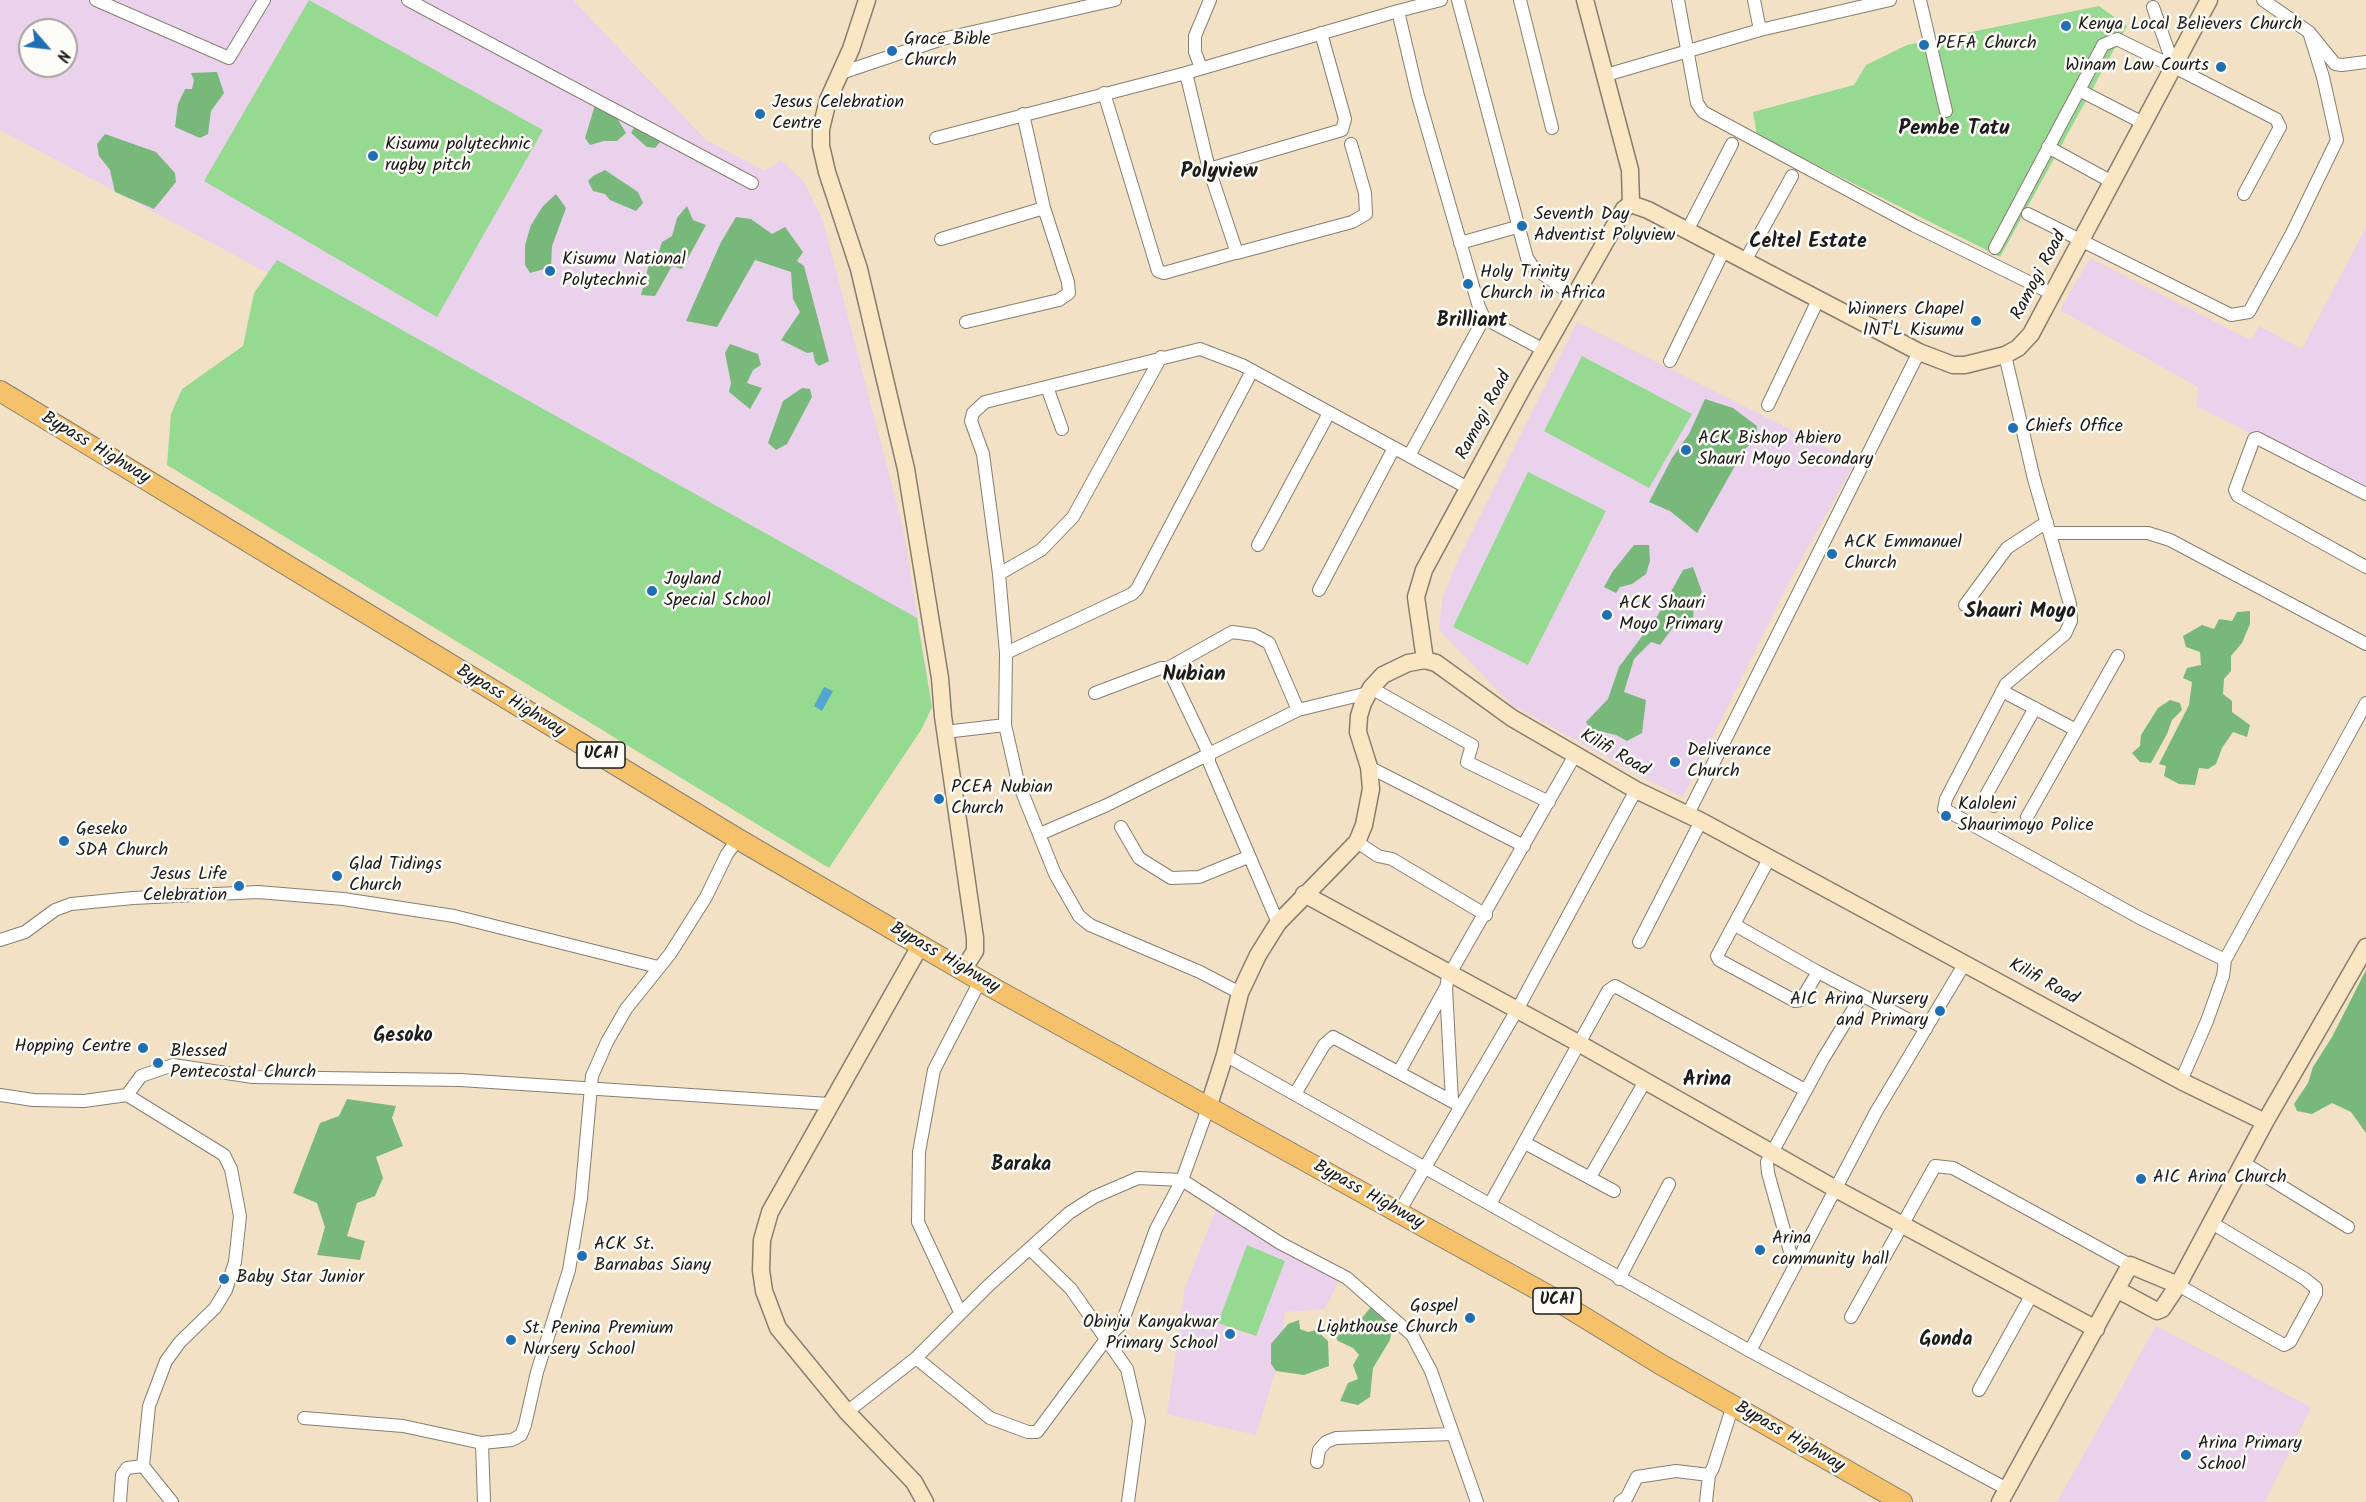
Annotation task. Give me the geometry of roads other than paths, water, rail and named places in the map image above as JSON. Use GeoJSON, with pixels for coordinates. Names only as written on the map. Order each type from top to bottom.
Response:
{"type":"FeatureCollection","features":[{"type":"Feature","properties":{"kind":"main road","name":"Bypass Highway"},"geometry":{"type":"LineString","coordinates":[[0,392],[738,839],[980,981],[1551,1297],[1902,1502]]}},
{"type":"Feature","properties":{"kind":"street"},"geometry":{"type":"LineString","coordinates":[[96,0],[228,58],[264,0]]}},
{"type":"Feature","properties":{"kind":"street"},"geometry":{"type":"LineString","coordinates":[[408,0],[752,183]]}},
{"type":"Feature","properties":{"kind":"street"},"geometry":{"type":"LineString","coordinates":[[867,0],[823,117],[821,146],[827,172],[859,269],[906,469],[940,678],[945,732],[975,938],[975,951],[963,970]]}},
{"type":"Feature","properties":{"kind":"street"},"geometry":{"type":"LineString","coordinates":[[838,74],[942,39],[1115,0]]}},
{"type":"Feature","properties":{"kind":"street"},"geometry":{"type":"LineString","coordinates":[[1202,68],[1195,52],[1195,36],[1210,0]]}},
{"type":"Feature","properties":{"kind":"street"},"geometry":{"type":"LineString","coordinates":[[936,138],[1186,73],[1441,0]]}},
{"type":"Feature","properties":{"kind":"street"},"geometry":{"type":"LineString","coordinates":[[1458,0],[1517,227],[1530,264],[1574,296]]}},
{"type":"Feature","properties":{"kind":"street"},"geometry":{"type":"LineString","coordinates":[[1520,0],[1552,128]]}},
{"type":"Feature","properties":{"kind":"street"},"geometry":{"type":"LineString","coordinates":[[1585,0],[1630,170],[1631,204]]}},
{"type":"Feature","properties":{"kind":"street"},"geometry":{"type":"LineString","coordinates":[[1678,0],[1697,103],[1703,112],[1915,225],[2053,294]]}},
{"type":"Feature","properties":{"kind":"street"},"geometry":{"type":"LineString","coordinates":[[1754,0],[1760,30]]}},
{"type":"Feature","properties":{"kind":"street"},"geometry":{"type":"LineString","coordinates":[[1606,75],[1841,5],[1890,0]]}},
{"type":"Feature","properties":{"kind":"street"},"geometry":{"type":"LineString","coordinates":[[1920,0],[1946,111]]}},
{"type":"Feature","properties":{"kind":"street","name":"Ramogi Road"},"geometry":{"type":"LineString","coordinates":[[1425,660],[1416,597],[1420,581],[1468,488],[1624,209],[1631,204],[1648,210],[1919,352],[1953,365],[1965,365],[2005,355],[2018,348],[2031,334],[2209,0]]}},
{"type":"Feature","properties":{"kind":"street"},"geometry":{"type":"LineString","coordinates":[[2264,0],[2309,32],[2335,64],[2366,62]]}},
{"type":"Feature","properties":{"kind":"street"},"geometry":{"type":"LineString","coordinates":[[2153,7],[2174,67]]}},
{"type":"Feature","properties":{"kind":"street"},"geometry":{"type":"LineString","coordinates":[[1398,11],[1418,96],[1484,318],[1544,350]]}},
{"type":"Feature","properties":{"kind":"street"},"geometry":{"type":"LineString","coordinates":[[2028,214],[2231,315],[2243,314],[2251,310],[2329,162],[2337,140],[2323,77],[2309,32]]}},
{"type":"Feature","properties":{"kind":"street"},"geometry":{"type":"LineString","coordinates":[[1209,169],[1342,130],[1345,119],[1321,33]]}},
{"type":"Feature","properties":{"kind":"street"},"geometry":{"type":"LineString","coordinates":[[1995,248],[2103,45],[2111,39],[2117,39],[2276,119],[2280,127],[2244,194]]}},
{"type":"Feature","properties":{"kind":"street"},"geometry":{"type":"LineString","coordinates":[[1186,73],[1209,169],[1235,253]]}},
{"type":"Feature","properties":{"kind":"street"},"geometry":{"type":"LineString","coordinates":[[2079,90],[2144,123]]}},
{"type":"Feature","properties":{"kind":"street"},"geometry":{"type":"LineString","coordinates":[[1104,93],[1158,271],[1164,273],[1352,222],[1366,214],[1365,193],[1351,144]]}},
{"type":"Feature","properties":{"kind":"street"},"geometry":{"type":"LineString","coordinates":[[966,322],[1059,300],[1069,293],[1068,282],[1044,208],[1023,114]]}},
{"type":"Feature","properties":{"kind":"street"},"geometry":{"type":"LineString","coordinates":[[1688,231],[1732,144]]}},
{"type":"Feature","properties":{"kind":"street"},"geometry":{"type":"LineString","coordinates":[[2048,147],[2112,182]]}},
{"type":"Feature","properties":{"kind":"street"},"geometry":{"type":"LineString","coordinates":[[1745,261],[1792,176]]}},
{"type":"Feature","properties":{"kind":"street"},"geometry":{"type":"LineString","coordinates":[[941,239],[1044,208]]}},
{"type":"Feature","properties":{"kind":"street"},"geometry":{"type":"LineString","coordinates":[[1460,243],[1517,227]]}},
{"type":"Feature","properties":{"kind":"street"},"geometry":{"type":"LineString","coordinates":[[1670,361],[1724,250]]}},
{"type":"Feature","properties":{"kind":"street"},"geometry":{"type":"LineString","coordinates":[[1768,405],[1818,300]]}},
{"type":"Feature","properties":{"kind":"street"},"geometry":{"type":"LineString","coordinates":[[1409,456],[1484,318]]}},
{"type":"Feature","properties":{"kind":"street"},"geometry":{"type":"LineString","coordinates":[[1240,993],[1200,972],[1085,922],[1068,901],[1015,774],[1005,725],[1006,653],[999,574],[983,454],[971,421],[973,413],[985,402],[1200,349],[1252,371],[1468,488]]}},
{"type":"Feature","properties":{"kind":"street"},"geometry":{"type":"LineString","coordinates":[[1639,942],[1694,818],[1919,352]]}},
{"type":"Feature","properties":{"kind":"street"},"geometry":{"type":"LineString","coordinates":[[2005,355],[2048,527],[2070,604],[2070,628],[2006,684],[1946,799],[1944,809],[2138,917],[2225,960]]}},
{"type":"Feature","properties":{"kind":"street"},"geometry":{"type":"LineString","coordinates":[[999,574],[1041,550],[1073,517],[1161,357]]}},
{"type":"Feature","properties":{"kind":"street"},"geometry":{"type":"LineString","coordinates":[[1006,653],[1132,594],[1252,371]]}},
{"type":"Feature","properties":{"kind":"street"},"geometry":{"type":"LineString","coordinates":[[1047,387],[1062,429]]}},
{"type":"Feature","properties":{"kind":"street"},"geometry":{"type":"LineString","coordinates":[[1258,545],[1329,413]]}},
{"type":"Feature","properties":{"kind":"street"},"geometry":{"type":"LineString","coordinates":[[2366,494],[2257,438],[2254,439],[2235,490],[2238,496],[2366,567]]}},
{"type":"Feature","properties":{"kind":"street"},"geometry":{"type":"LineString","coordinates":[[1319,590],[1394,448]]}},
{"type":"Feature","properties":{"kind":"street"},"geometry":{"type":"LineString","coordinates":[[1965,605],[2007,548],[2048,527],[2148,533],[2170,540],[2366,644]]}},
{"type":"Feature","properties":{"kind":"street"},"geometry":{"type":"LineString","coordinates":[[1095,693],[1161,668],[1168,668],[1232,632],[1254,635],[1269,643],[1298,710]]}},
{"type":"Feature","properties":{"kind":"street"},"geometry":{"type":"LineString","coordinates":[[2027,817],[2118,656]]}},
{"type":"Feature","properties":{"kind":"street"},"geometry":{"type":"LineString","coordinates":[[916,1358],[980,1412],[1031,1433],[1040,1429],[1107,1338],[1122,1323],[1156,1229],[1182,1180],[1225,1054],[1240,993],[1258,955],[1278,923],[1357,842],[1369,808],[1370,767],[1359,732],[1359,716],[1369,690],[1383,675],[1408,663],[1425,660]]}},
{"type":"Feature","properties":{"kind":"street","name":"Kilifi Road"},"geometry":{"type":"LineString","coordinates":[[1425,660],[1436,663],[1512,718],[1636,790],[1694,818],[2181,1081],[2265,1122]]}},
{"type":"Feature","properties":{"kind":"street"},"geometry":{"type":"LineString","coordinates":[[1168,668],[1209,754],[1209,762],[1278,923]]}},
{"type":"Feature","properties":{"kind":"street"},"geometry":{"type":"LineString","coordinates":[[1040,834],[1107,805],[1298,710],[1369,690],[1472,745],[1467,762],[1549,802]]}},
{"type":"Feature","properties":{"kind":"street"},"geometry":{"type":"LineString","coordinates":[[2002,691],[2076,730]]}},
{"type":"Feature","properties":{"kind":"street"},"geometry":{"type":"LineString","coordinates":[[2181,1081],[2207,1021],[2223,976],[2225,960],[2366,703]]}},
{"type":"Feature","properties":{"kind":"street"},"geometry":{"type":"LineString","coordinates":[[1994,806],[1985,797],[2035,708]]}},
{"type":"Feature","properties":{"kind":"street"},"geometry":{"type":"LineString","coordinates":[[945,732],[1005,725]]}},
{"type":"Feature","properties":{"kind":"street"},"geometry":{"type":"LineString","coordinates":[[1400,1072],[1448,981],[1575,754]]}},
{"type":"Feature","properties":{"kind":"street"},"geometry":{"type":"LineString","coordinates":[[1370,767],[1524,846]]}},
{"type":"Feature","properties":{"kind":"street"},"geometry":{"type":"LineString","coordinates":[[1399,1212],[1427,1168],[1457,1104],[1517,1010],[1636,790]]}},
{"type":"Feature","properties":{"kind":"street"},"geometry":{"type":"LineString","coordinates":[[1120,827],[1139,858],[1171,878],[1198,878],[1248,857]]}},
{"type":"Feature","properties":{"kind":"street"},"geometry":{"type":"LineString","coordinates":[[304,1418],[403,1426],[482,1443],[512,1440],[520,1435],[525,1425],[537,1372],[569,1270],[581,1198],[592,1076],[607,1042],[626,1009],[658,968],[706,897],[727,854],[738,839]]}},
{"type":"Feature","properties":{"kind":"street"},"geometry":{"type":"LineString","coordinates":[[1357,842],[1382,858],[1392,859],[1486,915]]}},
{"type":"Feature","properties":{"kind":"street"},"geometry":{"type":"LineString","coordinates":[[1769,859],[1718,953],[1719,960],[1795,1001],[1803,998],[1818,972]]}},
{"type":"Feature","properties":{"kind":"street"},"geometry":{"type":"LineString","coordinates":[[0,940],[25,932],[55,910],[71,904],[133,898],[258,892],[344,899],[454,916],[658,968]]}},
{"type":"Feature","properties":{"kind":"street"},"geometry":{"type":"LineString","coordinates":[[1304,894],[1448,981],[1517,1010],[1834,1188],[2096,1329]]}},
{"type":"Feature","properties":{"kind":"street"},"geometry":{"type":"LineString","coordinates":[[1735,925],[1926,1029]]}},
{"type":"Feature","properties":{"kind":"street"},"geometry":{"type":"LineString","coordinates":[[920,945],[770,1212],[762,1240],[761,1270],[764,1292],[778,1328],[847,1412],[914,1482],[925,1502]]}},
{"type":"Feature","properties":{"kind":"street"},"geometry":{"type":"LineString","coordinates":[[2118,1290],[2157,1311],[2162,1309],[2178,1285],[2265,1122],[2366,947]]}},
{"type":"Feature","properties":{"kind":"street"},"geometry":{"type":"LineString","coordinates":[[1750,1351],[1834,1188],[1965,963]]}},
{"type":"Feature","properties":{"kind":"street"},"geometry":{"type":"LineString","coordinates":[[960,1312],[918,1222],[919,1152],[934,1070],[974,998],[980,981]]}},
{"type":"Feature","properties":{"kind":"street"},"geometry":{"type":"LineString","coordinates":[[1448,981],[1457,1104]]}},
{"type":"Feature","properties":{"kind":"street"},"geometry":{"type":"LineString","coordinates":[[1490,1204],[1608,991],[1615,986],[1805,1090]]}},
{"type":"Feature","properties":{"kind":"street"},"geometry":{"type":"LineString","coordinates":[[1794,1266],[1768,1173],[1770,1152],[1862,995]]}},
{"type":"Feature","properties":{"kind":"street"},"geometry":{"type":"LineString","coordinates":[[1295,1094],[1324,1045],[1333,1037],[1457,1104]]}},
{"type":"Feature","properties":{"kind":"street"},"geometry":{"type":"LineString","coordinates":[[1225,1054],[2003,1496],[2130,1265]]}},
{"type":"Feature","properties":{"kind":"street"},"geometry":{"type":"LineString","coordinates":[[127,1095],[141,1076],[173,1065],[253,1077],[460,1080],[829,1104]]}},
{"type":"Feature","properties":{"kind":"street"},"geometry":{"type":"LineString","coordinates":[[1590,1178],[1644,1083]]}},
{"type":"Feature","properties":{"kind":"street"},"geometry":{"type":"LineString","coordinates":[[0,1095],[33,1100],[84,1101],[127,1095],[224,1155],[231,1168],[240,1216],[235,1262],[226,1290],[215,1308],[180,1342],[166,1361],[149,1406],[143,1466],[172,1502]]}},
{"type":"Feature","properties":{"kind":"street"},"geometry":{"type":"LineString","coordinates":[[1525,1143],[1614,1191]]}},
{"type":"Feature","properties":{"kind":"street"},"geometry":{"type":"LineString","coordinates":[[2244,1163],[2348,1227]]}},
{"type":"Feature","properties":{"kind":"street"},"geometry":{"type":"LineString","coordinates":[[1851,1317],[1930,1173],[1935,1166],[1942,1165],[1953,1167],[2130,1265],[2178,1285],[2284,1345],[2290,1342],[2316,1294],[2316,1288],[2311,1282],[2212,1223]]}},
{"type":"Feature","properties":{"kind":"street"},"geometry":{"type":"LineString","coordinates":[[847,1412],[916,1358],[960,1312],[1070,1213],[1117,1185],[1138,1178],[1182,1180],[1280,1243],[1347,1278],[1412,1335],[1431,1371],[1477,1502]]}},
{"type":"Feature","properties":{"kind":"street"},"geometry":{"type":"LineString","coordinates":[[1619,1279],[1670,1184]]}},
{"type":"Feature","properties":{"kind":"street"},"geometry":{"type":"LineString","coordinates":[[1030,1249],[1071,1289],[1127,1369],[1139,1421],[1128,1502]]}},
{"type":"Feature","properties":{"kind":"street"},"geometry":{"type":"LineString","coordinates":[[1979,1390],[2031,1296]]}},
{"type":"Feature","properties":{"kind":"street"},"geometry":{"type":"LineString","coordinates":[[1706,1502],[1709,1475],[1733,1405]]}},
{"type":"Feature","properties":{"kind":"street"},"geometry":{"type":"LineString","coordinates":[[1317,1462],[1319,1450],[1326,1442],[1336,1438],[1452,1434]]}},
{"type":"Feature","properties":{"kind":"street"},"geometry":{"type":"LineString","coordinates":[[482,1443],[484,1502]]}},
{"type":"Feature","properties":{"kind":"street"},"geometry":{"type":"LineString","coordinates":[[120,1502],[122,1475],[127,1468],[143,1466]]}},
{"type":"Feature","properties":{"kind":"street"},"geometry":{"type":"LineString","coordinates":[[1620,1502],[1627,1497],[1638,1477],[1676,1471],[1709,1475]]}},
{"type":"Feature","properties":{"kind":"water"},"geometry":{"type":"Polygon","coordinates":[[[824,687],[833,691],[822,711],[814,706],[824,687]]]}},
{"type":"Feature","properties":{"kind":"place","name":"Kenya Local Believers Church"},"geometry":{"type":"Point","coordinates":[2066,26]}},
{"type":"Feature","properties":{"kind":"place","name":"PEFA Church"},"geometry":{"type":"Point","coordinates":[1924,45]}},
{"type":"Feature","properties":{"kind":"place","name":"Grace Bible Church"},"geometry":{"type":"Point","coordinates":[892,51]}},
{"type":"Feature","properties":{"kind":"place","name":"Winam Law Courts"},"geometry":{"type":"Point","coordinates":[2221,67]}},
{"type":"Feature","properties":{"kind":"place","name":"Jesus Celebration Centre"},"geometry":{"type":"Point","coordinates":[760,114]}},
{"type":"Feature","properties":{"kind":"place","name":"Kisumu polytechnic rugby pitch"},"geometry":{"type":"Point","coordinates":[373,156]}},
{"type":"Feature","properties":{"kind":"place","name":"Seventh Day Adventist Polyview"},"geometry":{"type":"Point","coordinates":[1522,226]}},
{"type":"Feature","properties":{"kind":"place","name":"Kisumu National Polytechnic"},"geometry":{"type":"Point","coordinates":[550,271]}},
{"type":"Feature","properties":{"kind":"place","name":"Holy Trinity Church in Africa"},"geometry":{"type":"Point","coordinates":[1468,284]}},
{"type":"Feature","properties":{"kind":"place","name":"Winners Chapel INT'L Kisumu"},"geometry":{"type":"Point","coordinates":[1976,321]}},
{"type":"Feature","properties":{"kind":"place","name":"Chiefs Office"},"geometry":{"type":"Point","coordinates":[2013,428]}},
{"type":"Feature","properties":{"kind":"place","name":"ACK Bishop Abiero Shauri Moyo Secondary"},"geometry":{"type":"Point","coordinates":[1686,450]}},
{"type":"Feature","properties":{"kind":"place","name":"ACK Emmanuel Church"},"geometry":{"type":"Point","coordinates":[1832,554]}},
{"type":"Feature","properties":{"kind":"place","name":"Joyland Special School"},"geometry":{"type":"Point","coordinates":[652,591]}},
{"type":"Feature","properties":{"kind":"place","name":"ACK Shauri Moyo Primary"},"geometry":{"type":"Point","coordinates":[1607,615]}},
{"type":"Feature","properties":{"kind":"place","name":"Deliverance Church"},"geometry":{"type":"Point","coordinates":[1675,762]}},
{"type":"Feature","properties":{"kind":"place","name":"PCEA Nubian Church"},"geometry":{"type":"Point","coordinates":[939,799]}},
{"type":"Feature","properties":{"kind":"place","name":"Kaloleni Shaurimoyo Police"},"geometry":{"type":"Point","coordinates":[1946,816]}},
{"type":"Feature","properties":{"kind":"place","name":"Geseko SDA Church"},"geometry":{"type":"Point","coordinates":[64,841]}},
{"type":"Feature","properties":{"kind":"place","name":"Glad Tidings Church"},"geometry":{"type":"Point","coordinates":[337,876]}},
{"type":"Feature","properties":{"kind":"place","name":"Jesus Life Celebration"},"geometry":{"type":"Point","coordinates":[239,886]}},
{"type":"Feature","properties":{"kind":"place","name":"AIC Arina Nursery and Primary"},"geometry":{"type":"Point","coordinates":[1940,1011]}},
{"type":"Feature","properties":{"kind":"place","name":"Hopping Centre"},"geometry":{"type":"Point","coordinates":[143,1048]}},
{"type":"Feature","properties":{"kind":"place","name":"Blessed Pentecostal Church"},"geometry":{"type":"Point","coordinates":[158,1063]}},
{"type":"Feature","properties":{"kind":"place","name":"AIC Arina Church"},"geometry":{"type":"Point","coordinates":[2141,1179]}},
{"type":"Feature","properties":{"kind":"place","name":"Arina community hall"},"geometry":{"type":"Point","coordinates":[1760,1250]}},
{"type":"Feature","properties":{"kind":"place","name":"ACK St. Barnabas Siany"},"geometry":{"type":"Point","coordinates":[582,1256]}},
{"type":"Feature","properties":{"kind":"place","name":"Baby Star Junior"},"geometry":{"type":"Point","coordinates":[224,1279]}},
{"type":"Feature","properties":{"kind":"place","name":"Gospel Lighthouse Church"},"geometry":{"type":"Point","coordinates":[1470,1318]}},
{"type":"Feature","properties":{"kind":"place","name":"Obinju Kanyakwar Primary School"},"geometry":{"type":"Point","coordinates":[1230,1334]}},
{"type":"Feature","properties":{"kind":"place","name":"St. Penina Premium Nursery School"},"geometry":{"type":"Point","coordinates":[511,1340]}},
{"type":"Feature","properties":{"kind":"place","name":"Arina Primary School"},"geometry":{"type":"Point","coordinates":[2186,1455]}},
{"type":"Feature","properties":{"kind":"district","name":"Pembe Tatu"},"geometry":{"type":"Point","coordinates":[1954,130]}},
{"type":"Feature","properties":{"kind":"district","name":"Polyview"},"geometry":{"type":"Point","coordinates":[1219,173]}},
{"type":"Feature","properties":{"kind":"district","name":"Celtel Estate"},"geometry":{"type":"Point","coordinates":[1808,244]}},
{"type":"Feature","properties":{"kind":"district","name":"Brilliant"},"geometry":{"type":"Point","coordinates":[1472,323]}},
{"type":"Feature","properties":{"kind":"district","name":"Shauri Moyo"},"geometry":{"type":"Point","coordinates":[2020,613]}},
{"type":"Feature","properties":{"kind":"district","name":"Nubian"},"geometry":{"type":"Point","coordinates":[1194,676]}},
{"type":"Feature","properties":{"kind":"district","name":"Gesoko"},"geometry":{"type":"Point","coordinates":[403,1038]}},
{"type":"Feature","properties":{"kind":"district","name":"Arina"},"geometry":{"type":"Point","coordinates":[1707,1081]}},
{"type":"Feature","properties":{"kind":"district","name":"Baraka"},"geometry":{"type":"Point","coordinates":[1021,1167]}},
{"type":"Feature","properties":{"kind":"district","name":"Gonda"},"geometry":{"type":"Point","coordinates":[1946,1342]}}]}
